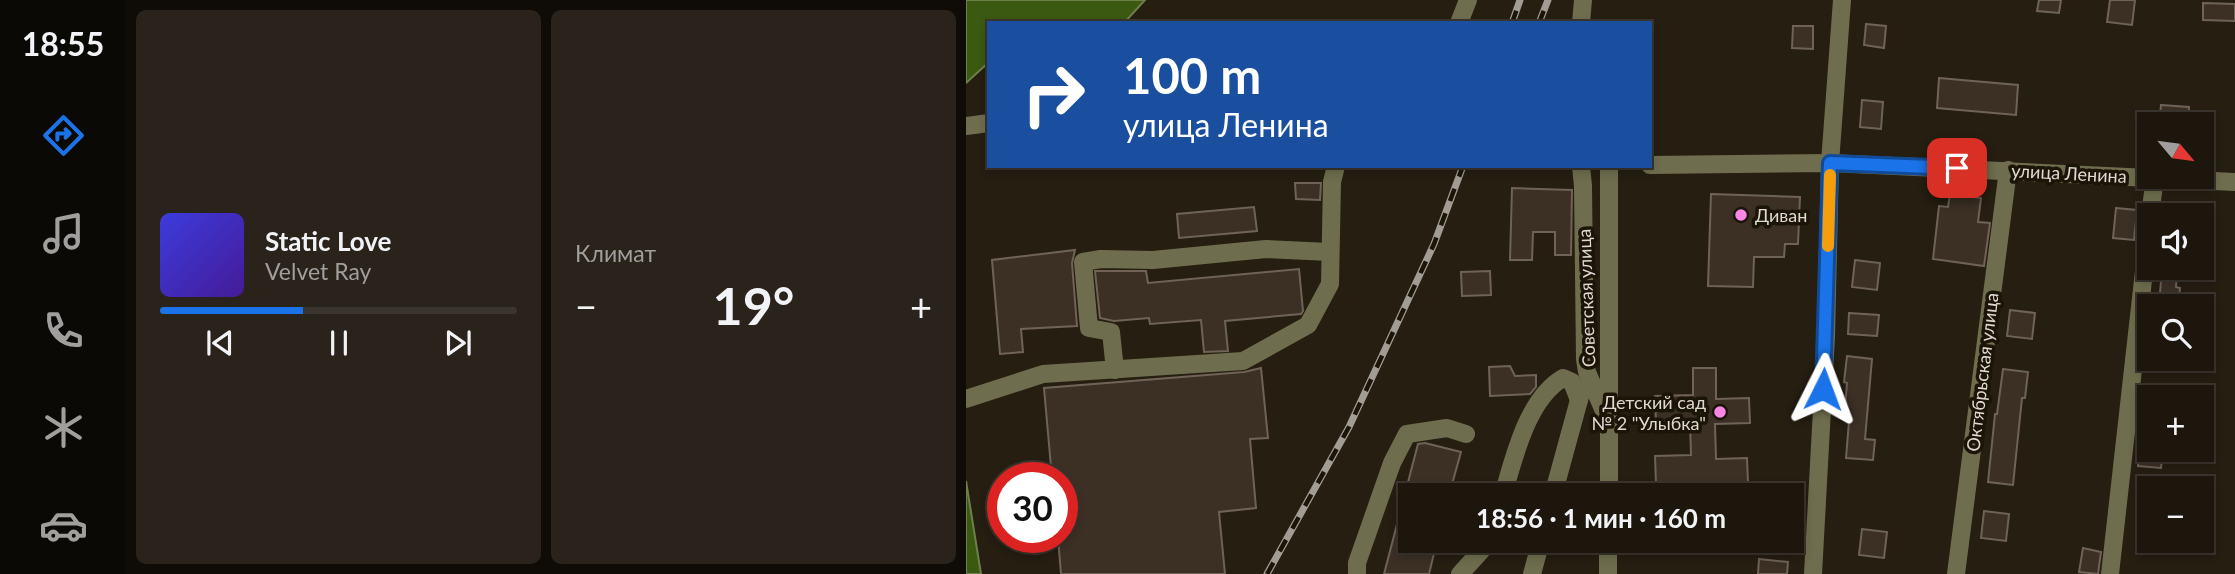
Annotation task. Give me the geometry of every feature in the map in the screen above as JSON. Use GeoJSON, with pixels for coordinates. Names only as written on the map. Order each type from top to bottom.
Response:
{"type":"FeatureCollection","features":[{"type":"Feature","properties":{"kind":"street"},"geometry":{"type":"LineString","coordinates":[[1460,21],[1468,0]]}},
{"type":"Feature","properties":{"kind":"street"},"geometry":{"type":"LineString","coordinates":[[1581,21],[1583,0]]}},
{"type":"Feature","properties":{"kind":"street"},"geometry":{"type":"LineString","coordinates":[[1813,574],[1826,336],[1830,163],[1842,0]]}},
{"type":"Feature","properties":{"kind":"street"},"geometry":{"type":"LineString","coordinates":[[966,126],[987,123]]}},
{"type":"Feature","properties":{"kind":"street","name":"улица Ленина"},"geometry":{"type":"LineString","coordinates":[[1652,165],[1830,163],[2137,177]]}},
{"type":"Feature","properties":{"kind":"street"},"geometry":{"type":"LineString","coordinates":[[970,398],[1044,374],[1243,361],[1308,325],[1330,284],[1332,182],[1336,168]]}},
{"type":"Feature","properties":{"kind":"street","name":"Советская улица"},"geometry":{"type":"LineString","coordinates":[[1581,168],[1587,372],[1610,425]]}},
{"type":"Feature","properties":{"kind":"street","name":"Советская улица"},"geometry":{"type":"LineString","coordinates":[[1609,168],[1609,483]]}},
{"type":"Feature","properties":{"kind":"street","name":"Октябрьская улица"},"geometry":{"type":"LineString","coordinates":[[1956,574],[2008,170]]}},
{"type":"Feature","properties":{"kind":"street","name":"улица Ленина"},"geometry":{"type":"LineString","coordinates":[[2214,181],[2235,182]]}},
{"type":"Feature","properties":{"kind":"street"},"geometry":{"type":"LineString","coordinates":[[1115,369],[1111,332],[1090,328],[1083,262],[1101,259],[1153,260],[1266,249],[1330,252]]}},
{"type":"Feature","properties":{"kind":"street"},"geometry":{"type":"LineString","coordinates":[[2110,574],[2143,280]]}},
{"type":"Feature","properties":{"kind":"street"},"geometry":{"type":"LineString","coordinates":[[1556,483],[1587,372]]}},
{"type":"Feature","properties":{"kind":"street"},"geometry":{"type":"LineString","coordinates":[[1506,483],[1519,439],[1552,384],[1563,378],[1572,382],[1579,400]]}},
{"type":"Feature","properties":{"kind":"street"},"geometry":{"type":"LineString","coordinates":[[1357,574],[1357,563],[1392,463],[1407,434],[1447,428],[1466,434]]}},
{"type":"Feature","properties":{"kind":"street"},"geometry":{"type":"LineString","coordinates":[[1460,574],[1479,553]]}},
{"type":"Feature","properties":{"kind":"street"},"geometry":{"type":"LineString","coordinates":[[1532,574],[1538,553]]}},
{"type":"Feature","properties":{"kind":"street"},"geometry":{"type":"LineString","coordinates":[[1608,553],[1608,574]]}},
{"type":"Feature","properties":{"kind":"shaded area"},"geometry":{"type":"Polygon","coordinates":[[[966,0],[1145,0],[1126,21],[987,21],[987,64],[966,83],[966,0]]]}},
{"type":"Feature","properties":{"kind":"shaded area"},"geometry":{"type":"Polygon","coordinates":[[[966,481],[981,574],[966,574],[966,481]]]}},
{"type":"Feature","properties":{"kind":"building"},"geometry":{"type":"Polygon","coordinates":[[[2039,0],[2061,0],[2059,13],[2037,11],[2039,0]]]}},
{"type":"Feature","properties":{"kind":"building"},"geometry":{"type":"Polygon","coordinates":[[[2110,0],[2135,0],[2132,25],[2107,22],[2110,0]]]}},
{"type":"Feature","properties":{"kind":"building"},"geometry":{"type":"Polygon","coordinates":[[[2203,3],[2235,4],[2235,21],[2203,20],[2203,3]]]}},
{"type":"Feature","properties":{"kind":"building"},"geometry":{"type":"Polygon","coordinates":[[[1866,24],[1886,26],[1884,48],[1864,45],[1866,24]]]}},
{"type":"Feature","properties":{"kind":"building"},"geometry":{"type":"Polygon","coordinates":[[[1793,26],[1813,26],[1813,49],[1792,48],[1793,26]]]}},
{"type":"Feature","properties":{"kind":"building"},"geometry":{"type":"Polygon","coordinates":[[[1939,78],[2018,85],[2016,115],[1937,108],[1939,78]]]}},
{"type":"Feature","properties":{"kind":"building"},"geometry":{"type":"Polygon","coordinates":[[[1862,100],[1883,102],[1881,129],[1860,127],[1862,100]]]}},
{"type":"Feature","properties":{"kind":"building"},"geometry":{"type":"Polygon","coordinates":[[[2161,105],[2189,107],[2189,112],[2160,112],[2161,105]]]}},
{"type":"Feature","properties":{"kind":"building"},"geometry":{"type":"Polygon","coordinates":[[[1295,183],[1321,183],[1320,200],[1296,199],[1295,183]]]}},
{"type":"Feature","properties":{"kind":"building"},"geometry":{"type":"Polygon","coordinates":[[[1512,188],[1572,190],[1571,255],[1555,255],[1555,232],[1533,232],[1532,260],[1510,260],[1512,188]]]}},
{"type":"Feature","properties":{"kind":"building"},"geometry":{"type":"Polygon","coordinates":[[[1711,194],[1800,197],[1798,244],[1785,244],[1784,257],[1754,257],[1753,287],[1708,286],[1711,194]]]}},
{"type":"Feature","properties":{"kind":"building"},"geometry":{"type":"Polygon","coordinates":[[[1950,194],[1981,198],[1978,222],[1990,223],[1984,266],[1933,259],[1939,206],[1948,207],[1950,194]]]}},
{"type":"Feature","properties":{"kind":"building"},"geometry":{"type":"Polygon","coordinates":[[[1254,207],[1257,231],[1179,238],[1177,214],[1254,207]]]}},
{"type":"Feature","properties":{"kind":"building"},"geometry":{"type":"Polygon","coordinates":[[[2116,208],[2137,210],[2134,240],[2113,238],[2116,208]]]}},
{"type":"Feature","properties":{"kind":"building"},"geometry":{"type":"Polygon","coordinates":[[[1075,250],[1072,263],[1077,326],[1021,329],[1023,352],[1000,354],[992,260],[1075,250]]]}},
{"type":"Feature","properties":{"kind":"building"},"geometry":{"type":"Polygon","coordinates":[[[1855,260],[1880,263],[1877,290],[1852,287],[1855,260]]]}},
{"type":"Feature","properties":{"kind":"building"},"geometry":{"type":"Polygon","coordinates":[[[1299,269],[1303,311],[1301,314],[1225,321],[1228,351],[1204,352],[1201,320],[1150,324],[1149,318],[1114,321],[1100,318],[1095,271],[1146,271],[1148,283],[1299,269]]]}},
{"type":"Feature","properties":{"kind":"building"},"geometry":{"type":"Polygon","coordinates":[[[1490,271],[1491,295],[1462,296],[1461,272],[1490,271]]]}},
{"type":"Feature","properties":{"kind":"building"},"geometry":{"type":"Polygon","coordinates":[[[2161,280],[2176,280],[2179,294],[2160,294],[2161,280]]]}},
{"type":"Feature","properties":{"kind":"building"},"geometry":{"type":"Polygon","coordinates":[[[2010,310],[2035,313],[2032,339],[2007,336],[2010,310]]]}},
{"type":"Feature","properties":{"kind":"building"},"geometry":{"type":"Polygon","coordinates":[[[1849,313],[1879,315],[1877,336],[1848,334],[1849,313]]]}},
{"type":"Feature","properties":{"kind":"building"},"geometry":{"type":"Polygon","coordinates":[[[1847,356],[1872,359],[1865,439],[1875,440],[1873,460],[1846,458],[1849,421],[1844,420],[1847,383],[1844,382],[1847,356]]]}},
{"type":"Feature","properties":{"kind":"building"},"geometry":{"type":"Polygon","coordinates":[[[1510,366],[1515,376],[1536,375],[1536,387],[1530,394],[1490,396],[1489,367],[1510,366]]]}},
{"type":"Feature","properties":{"kind":"building"},"geometry":{"type":"Polygon","coordinates":[[[1261,368],[1268,438],[1250,439],[1256,508],[1219,512],[1225,574],[1061,574],[1059,553],[1078,553],[1078,462],[1051,462],[1044,388],[1244,372],[1261,368]]]}},
{"type":"Feature","properties":{"kind":"building"},"geometry":{"type":"Polygon","coordinates":[[[1693,368],[1716,368],[1716,399],[1749,398],[1750,423],[1715,424],[1716,459],[1747,458],[1748,483],[1656,483],[1655,456],[1691,455],[1690,422],[1656,423],[1655,396],[1693,395],[1693,368]]]}},
{"type":"Feature","properties":{"kind":"building"},"geometry":{"type":"Polygon","coordinates":[[[2003,369],[2028,372],[2025,398],[2022,398],[2013,485],[1988,482],[2003,369]]]}},
{"type":"Feature","properties":{"kind":"building"},"geometry":{"type":"Polygon","coordinates":[[[1425,443],[1461,452],[1452,483],[1408,483],[1418,444],[1425,443]]]}},
{"type":"Feature","properties":{"kind":"building"},"geometry":{"type":"Polygon","coordinates":[[[2138,462],[2162,462],[2161,468],[2138,466],[2138,462]]]}},
{"type":"Feature","properties":{"kind":"building"},"geometry":{"type":"Polygon","coordinates":[[[1984,511],[2009,514],[2006,541],[1981,538],[1984,511]]]}},
{"type":"Feature","properties":{"kind":"building"},"geometry":{"type":"Polygon","coordinates":[[[1398,520],[1398,553],[1434,553],[1429,574],[1384,574],[1398,520]]]}},
{"type":"Feature","properties":{"kind":"building"},"geometry":{"type":"Polygon","coordinates":[[[1862,529],[1887,532],[1884,558],[1859,555],[1862,529]]]}},
{"type":"Feature","properties":{"kind":"building"},"geometry":{"type":"Polygon","coordinates":[[[2083,548],[2101,552],[2098,574],[2079,572],[2083,548]]]}},
{"type":"Feature","properties":{"kind":"building"},"geometry":{"type":"Polygon","coordinates":[[[1759,559],[1788,562],[1787,574],[1758,574],[1759,559]]]}},
{"type":"Feature","properties":{"kind":"railway"},"geometry":{"type":"LineString","coordinates":[[1513,21],[1520,0]]}},
{"type":"Feature","properties":{"kind":"railway"},"geometry":{"type":"LineString","coordinates":[[1540,21],[1548,0]]}},
{"type":"Feature","properties":{"kind":"railway"},"geometry":{"type":"LineString","coordinates":[[1267,574],[1349,427],[1434,244],[1462,168]]}},
{"type":"Feature","properties":{"kind":"slow traffic"},"geometry":{"type":"LineString","coordinates":[[1828,246],[1830,175]]}},
{"type":"Feature","properties":{"kind":"place","name":"Диван"},"geometry":{"type":"Point","coordinates":[1741,215]}},
{"type":"Feature","properties":{"kind":"place","name":"Детский сад № 2 \"Улыбка\""},"geometry":{"type":"Point","coordinates":[1720,412]}},
{"type":"Feature","properties":{"kind":"route"},"geometry":{"type":"LineString","coordinates":[[1823,389],[1830,163],[1957,168]]}}]}
